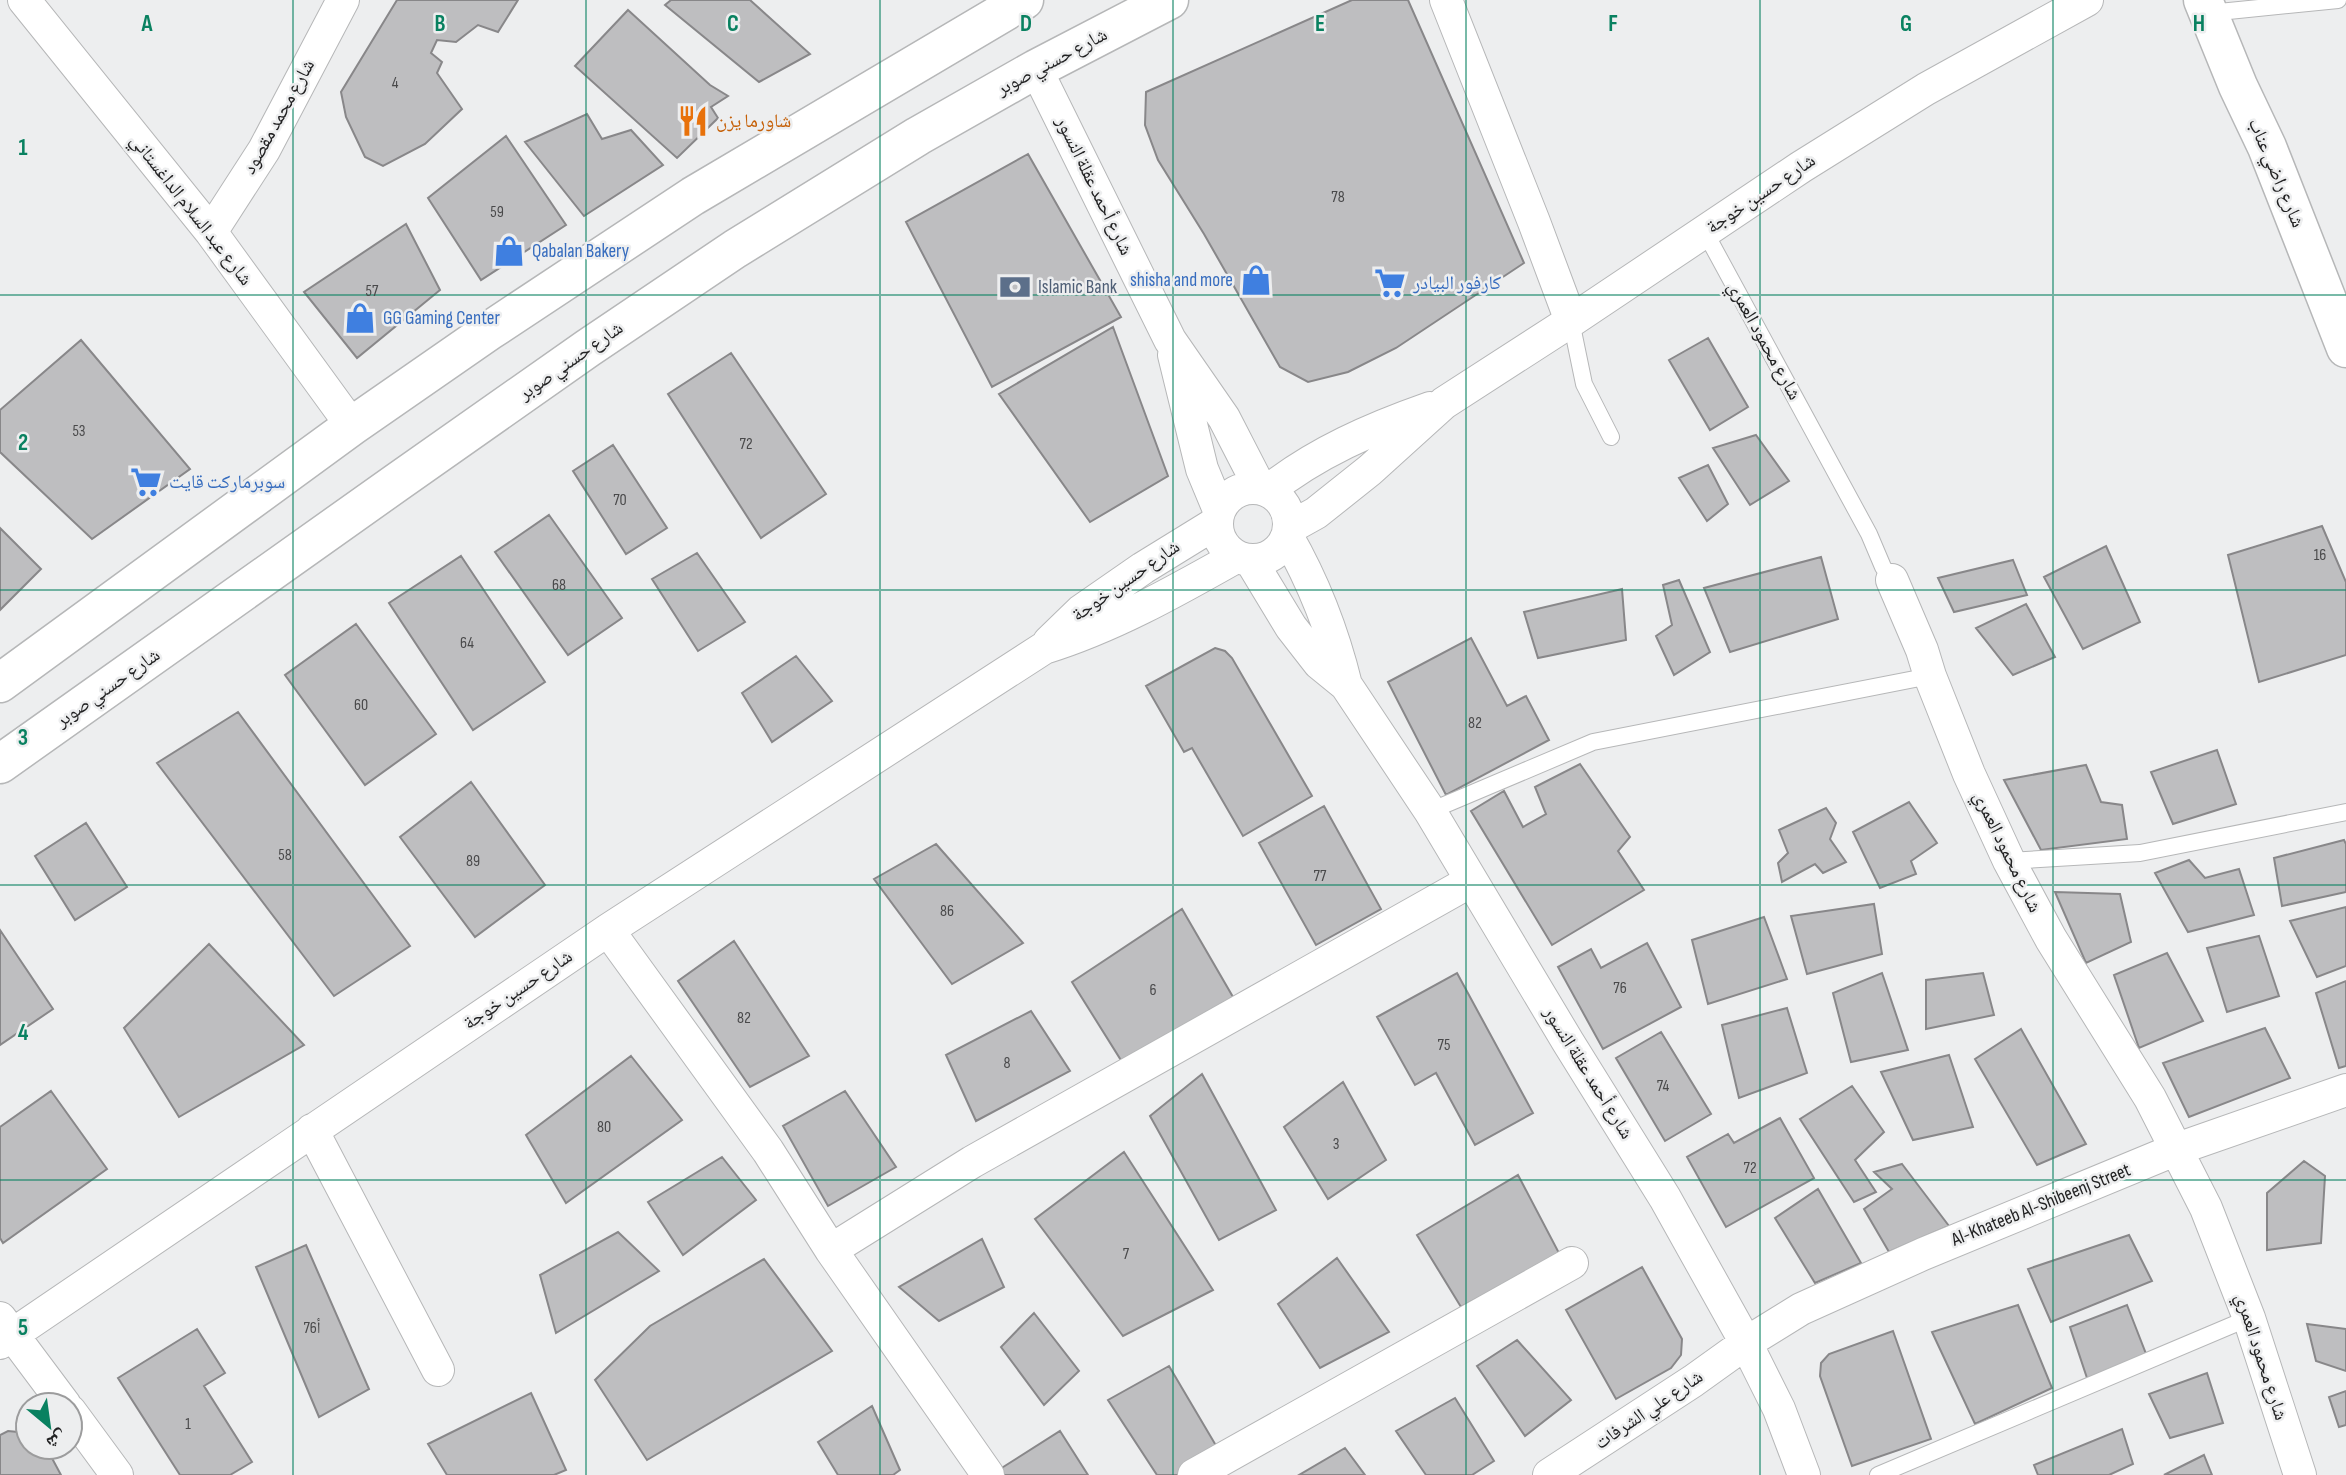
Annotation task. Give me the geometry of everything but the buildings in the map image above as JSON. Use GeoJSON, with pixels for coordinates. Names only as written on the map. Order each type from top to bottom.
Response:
{"type":"FeatureCollection","features":[{"type":"Feature","properties":{"kind":"main road"},"geometry":{"type":"LineString","coordinates":[[0,683],[352,426],[489,331],[693,196],[1024,0]]}},
{"type":"Feature","properties":{"kind":"main road","name":"شارع حسني صوبر"},"geometry":{"type":"LineString","coordinates":[[0,764],[396,482],[735,249],[918,136],[1036,69],[1169,0]]}},
{"type":"Feature","properties":{"kind":"main road","name":"شارع راضي عناب"},"geometry":{"type":"LineString","coordinates":[[2206,6],[2238,86],[2272,158],[2346,348]]}},
{"type":"Feature","properties":{"kind":"street","name":"شارع عبد السلام الداغستاني"},"geometry":{"type":"LineString","coordinates":[[24,0],[211,232],[352,426]]}},
{"type":"Feature","properties":{"kind":"street","name":"شارع محمد مقصود"},"geometry":{"type":"LineString","coordinates":[[211,232],[264,150],[343,0]]}},
{"type":"Feature","properties":{"kind":"street"},"geometry":{"type":"LineString","coordinates":[[1446,0],[1571,321]]}},
{"type":"Feature","properties":{"kind":"street","name":"شارع حسين خوجة"},"geometry":{"type":"LineString","coordinates":[[1288,532],[1370,470],[1444,403],[1801,167],[1926,89],[2087,0]]}},
{"type":"Feature","properties":{"kind":"street","name":"شارع أحمد عقلة النسور"},"geometry":{"type":"LineString","coordinates":[[1036,69],[1170,340],[1224,418],[1264,490]]}},
{"type":"Feature","properties":{"kind":"street","name":"شارع أحمد عقلة النسور"},"geometry":{"type":"LineString","coordinates":[[1170,340],[1202,469],[1217,516]]}},
{"type":"Feature","properties":{"kind":"street","name":"شارع حسين خوجة"},"geometry":{"type":"LineString","coordinates":[[1264,490],[1359,437],[1405,416],[1444,403]]}},
{"type":"Feature","properties":{"kind":"street"},"geometry":{"type":"LineString","coordinates":[[1248,488],[1264,490],[1285,506],[1288,532],[1282,546],[1273,554],[1263,559],[1243,559],[1225,548],[1218,537],[1217,516],[1226,499],[1236,492],[1248,488]]}},
{"type":"Feature","properties":{"kind":"street","name":"شارع حسين خوجة"},"geometry":{"type":"LineString","coordinates":[[1044,648],[1081,611],[1217,516]]}},
{"type":"Feature","properties":{"kind":"street","name":"شارع أحمد عقلة النسور"},"geometry":{"type":"LineString","coordinates":[[1288,532],[1319,599],[1338,652],[1346,685]]}},
{"type":"Feature","properties":{"kind":"street","name":"شارع أحمد عقلة النسور"},"geometry":{"type":"LineString","coordinates":[[1243,559],[1304,645],[1319,663],[1346,685],[1430,811],[1665,1198],[1746,1343],[1779,1409],[1804,1475]]}},
{"type":"Feature","properties":{"kind":"street","name":"شارع حسين خوجة"},"geometry":{"type":"LineString","coordinates":[[4,1331],[130,1255],[608,930],[1044,648],[1098,628],[1243,559]]}},
{"type":"Feature","properties":{"kind":"street","name":"شارع محمود العمري"},"geometry":{"type":"LineString","coordinates":[[1892,580],[1969,774],[2009,861],[2051,939],[2131,1065],[2177,1149],[2215,1230],[2249,1318],[2300,1475]]}},
{"type":"Feature","properties":{"kind":"street"},"geometry":{"type":"LineString","coordinates":[[831,1250],[972,1162],[1471,881]]}},
{"type":"Feature","properties":{"kind":"street"},"geometry":{"type":"LineString","coordinates":[[608,930],[768,1151],[831,1250],[988,1475]]}},
{"type":"Feature","properties":{"kind":"street","name":"Al-Khateeb Al-Shibeenj Street"},"geometry":{"type":"LineString","coordinates":[[1746,1343],[1801,1309],[1847,1287],[2023,1211],[2177,1149],[2346,1090]]}},
{"type":"Feature","properties":{"kind":"street"},"geometry":{"type":"LineString","coordinates":[[312,1129],[438,1370]]}},
{"type":"Feature","properties":{"kind":"street"},"geometry":{"type":"LineString","coordinates":[[1194,1475],[1245,1463],[1572,1263]]}},
{"type":"Feature","properties":{"kind":"street"},"geometry":{"type":"LineString","coordinates":[[4,1331],[53,1391]]}},
{"type":"Feature","properties":{"kind":"street","name":"شارع علي الشرفات"},"geometry":{"type":"LineString","coordinates":[[1549,1475],[1746,1343]]}},
{"type":"Feature","properties":{"kind":"street"},"geometry":{"type":"LineString","coordinates":[[84,1430],[117,1475]]}},
{"type":"Feature","properties":{"kind":"lane"},"geometry":{"type":"LineString","coordinates":[[2206,6],[2338,0]]}},
{"type":"Feature","properties":{"kind":"lane","name":"شارع محمود العمري"},"geometry":{"type":"LineString","coordinates":[[1705,232],[1892,580]]}},
{"type":"Feature","properties":{"kind":"lane"},"geometry":{"type":"LineString","coordinates":[[1571,321],[1584,384],[1611,437]]}},
{"type":"Feature","properties":{"kind":"lane"},"geometry":{"type":"LineString","coordinates":[[1430,811],[1593,742],[1930,676]]}},
{"type":"Feature","properties":{"kind":"lane"},"geometry":{"type":"LineString","coordinates":[[2009,861],[2140,853],[2346,812]]}},
{"type":"Feature","properties":{"kind":"lane"},"geometry":{"type":"LineString","coordinates":[[1878,1475],[2249,1318]]}},
{"type":"Feature","properties":{"kind":"place","name":"شاورما يزن"},"geometry":{"type":"Point","coordinates":[693,121]}},
{"type":"Feature","properties":{"kind":"place","name":"Qabalan Bakery"},"geometry":{"type":"Point","coordinates":[509,251]}},
{"type":"Feature","properties":{"kind":"place","name":"shisha and more"},"geometry":{"type":"Point","coordinates":[1256,280]}},
{"type":"Feature","properties":{"kind":"place","name":"كارفور البيادر"},"geometry":{"type":"Point","coordinates":[1390,283]}},
{"type":"Feature","properties":{"kind":"place","name":"Islamic Bank"},"geometry":{"type":"Point","coordinates":[1015,287]}},
{"type":"Feature","properties":{"kind":"place","name":"GG Gaming Center"},"geometry":{"type":"Point","coordinates":[360,318]}},
{"type":"Feature","properties":{"kind":"place","name":"سوبرماركت قايت"},"geometry":{"type":"Point","coordinates":[146,482]}}]}
